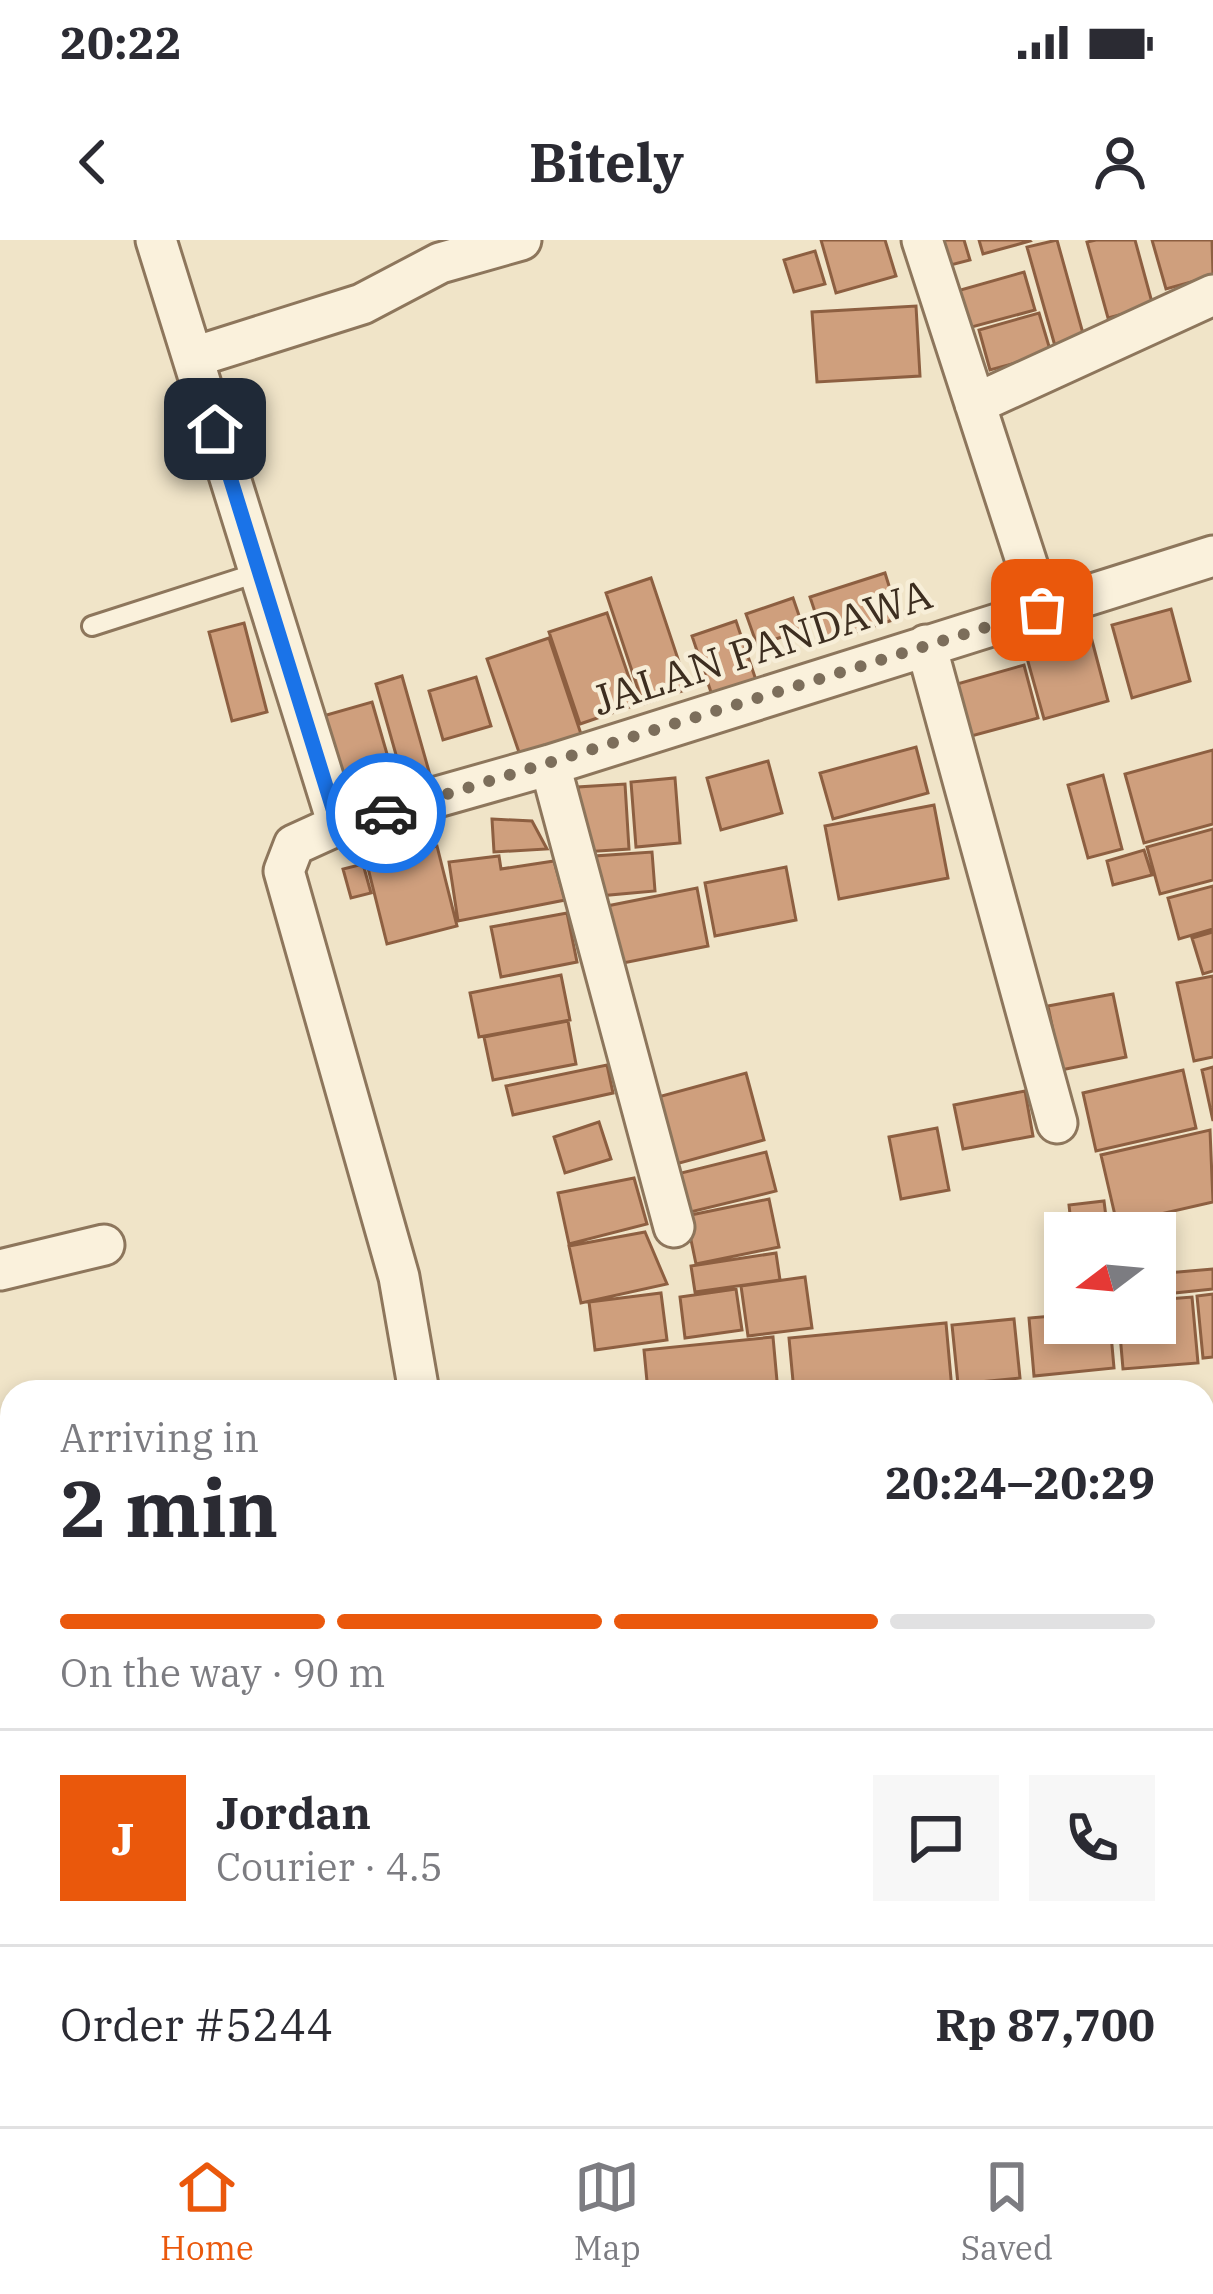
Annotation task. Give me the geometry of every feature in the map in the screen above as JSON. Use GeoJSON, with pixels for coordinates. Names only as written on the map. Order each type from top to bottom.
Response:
{"type":"FeatureCollection","features":[{"type":"Feature","properties":{"kind":"street"},"geometry":{"type":"LineString","coordinates":[[156,240],[338,825]]}},
{"type":"Feature","properties":{"kind":"street"},"geometry":{"type":"LineString","coordinates":[[194,357],[362,304],[440,263],[520,240]]}},
{"type":"Feature","properties":{"kind":"street"},"geometry":{"type":"LineString","coordinates":[[922,240],[1042,610]]}},
{"type":"Feature","properties":{"kind":"street"},"geometry":{"type":"LineString","coordinates":[[975,404],[1213,295]]}},
{"type":"Feature","properties":{"kind":"street","name":"JALAN PANDAWA"},"geometry":{"type":"LineString","coordinates":[[417,1380],[400,1277],[284,872],[294,844],[338,825],[550,765],[1213,556]]}},
{"type":"Feature","properties":{"kind":"street"},"geometry":{"type":"LineString","coordinates":[[926,645],[1057,1123]]}},
{"type":"Feature","properties":{"kind":"street"},"geometry":{"type":"LineString","coordinates":[[550,765],[674,1227]]}},
{"type":"Feature","properties":{"kind":"street"},"geometry":{"type":"LineString","coordinates":[[0,1270],[104,1245]]}},
{"type":"Feature","properties":{"kind":"lane"},"geometry":{"type":"LineString","coordinates":[[92,626],[260,572]]}},
{"type":"Feature","properties":{"kind":"building"},"geometry":{"type":"Polygon","coordinates":[[[821,240],[885,240],[896,276],[836,293],[821,240]]]}},
{"type":"Feature","properties":{"kind":"building"},"geometry":{"type":"Polygon","coordinates":[[[931,240],[964,240],[970,260],[939,268],[931,240]]]}},
{"type":"Feature","properties":{"kind":"building"},"geometry":{"type":"Polygon","coordinates":[[[979,240],[1029,240],[1030,241],[983,254],[979,240]]]}},
{"type":"Feature","properties":{"kind":"building"},"geometry":{"type":"Polygon","coordinates":[[[1057,240],[1084,337],[1055,346],[1027,247],[1057,240]]]}},
{"type":"Feature","properties":{"kind":"building"},"geometry":{"type":"Polygon","coordinates":[[[1135,240],[1153,306],[1108,318],[1087,242],[1135,240]]]}},
{"type":"Feature","properties":{"kind":"building"},"geometry":{"type":"Polygon","coordinates":[[[1152,240],[1212,240],[1213,276],[1166,289],[1152,240]]]}},
{"type":"Feature","properties":{"kind":"building"},"geometry":{"type":"Polygon","coordinates":[[[815,251],[825,284],[794,292],[784,260],[815,251]]]}},
{"type":"Feature","properties":{"kind":"building"},"geometry":{"type":"Polygon","coordinates":[[[1024,272],[1035,310],[968,328],[957,291],[1024,272]]]}},
{"type":"Feature","properties":{"kind":"building"},"geometry":{"type":"Polygon","coordinates":[[[916,306],[920,376],[817,382],[812,312],[916,306]]]}},
{"type":"Feature","properties":{"kind":"building"},"geometry":{"type":"Polygon","coordinates":[[[1039,313],[1051,353],[990,370],[979,330],[1039,313]]]}},
{"type":"Feature","properties":{"kind":"building"},"geometry":{"type":"Polygon","coordinates":[[[885,573],[899,618],[825,642],[810,597],[885,573]]]}},
{"type":"Feature","properties":{"kind":"building"},"geometry":{"type":"Polygon","coordinates":[[[651,578],[688,689],[643,704],[606,593],[651,578]]]}},
{"type":"Feature","properties":{"kind":"building"},"geometry":{"type":"Polygon","coordinates":[[[793,598],[804,630],[757,645],[746,614],[793,598]]]}},
{"type":"Feature","properties":{"kind":"building"},"geometry":{"type":"Polygon","coordinates":[[[1171,609],[1190,681],[1132,698],[1112,625],[1171,609]]]}},
{"type":"Feature","properties":{"kind":"building"},"geometry":{"type":"Polygon","coordinates":[[[607,613],[638,704],[580,724],[549,632],[607,613]]]}},
{"type":"Feature","properties":{"kind":"building"},"geometry":{"type":"Polygon","coordinates":[[[736,621],[757,683],[713,698],[692,636],[736,621]]]}},
{"type":"Feature","properties":{"kind":"building"},"geometry":{"type":"Polygon","coordinates":[[[244,623],[267,712],[232,721],[209,632],[244,623]]]}},
{"type":"Feature","properties":{"kind":"building"},"geometry":{"type":"Polygon","coordinates":[[[1090,633],[1108,701],[1044,719],[1025,651],[1090,633]]]}},
{"type":"Feature","properties":{"kind":"building"},"geometry":{"type":"Polygon","coordinates":[[[549,638],[582,737],[521,758],[487,659],[549,638]]]}},
{"type":"Feature","properties":{"kind":"building"},"geometry":{"type":"Polygon","coordinates":[[[1024,665],[1038,718],[964,738],[950,686],[1024,665]]]}},
{"type":"Feature","properties":{"kind":"building"},"geometry":{"type":"Polygon","coordinates":[[[402,676],[430,775],[404,783],[376,684],[402,676]]]}},
{"type":"Feature","properties":{"kind":"building"},"geometry":{"type":"Polygon","coordinates":[[[476,677],[491,726],[443,740],[429,691],[476,677]]]}},
{"type":"Feature","properties":{"kind":"building"},"geometry":{"type":"Polygon","coordinates":[[[372,702],[398,792],[349,806],[323,716],[372,702]]]}},
{"type":"Feature","properties":{"kind":"building"},"geometry":{"type":"Polygon","coordinates":[[[916,747],[928,793],[833,819],[820,773],[916,747]]]}},
{"type":"Feature","properties":{"kind":"building"},"geometry":{"type":"Polygon","coordinates":[[[1213,750],[1213,824],[1144,843],[1125,774],[1213,750]]]}},
{"type":"Feature","properties":{"kind":"building"},"geometry":{"type":"Polygon","coordinates":[[[768,761],[782,813],[721,830],[707,778],[768,761]]]}},
{"type":"Feature","properties":{"kind":"building"},"geometry":{"type":"Polygon","coordinates":[[[1103,775],[1122,849],[1088,858],[1068,785],[1103,775]]]}},
{"type":"Feature","properties":{"kind":"building"},"geometry":{"type":"Polygon","coordinates":[[[675,778],[680,843],[636,847],[631,782],[675,778]]]}},
{"type":"Feature","properties":{"kind":"building"},"geometry":{"type":"Polygon","coordinates":[[[625,784],[629,849],[583,852],[578,787],[625,784]]]}},
{"type":"Feature","properties":{"kind":"building"},"geometry":{"type":"Polygon","coordinates":[[[934,805],[948,878],[839,899],[825,826],[934,805]]]}},
{"type":"Feature","properties":{"kind":"building"},"geometry":{"type":"Polygon","coordinates":[[[492,819],[532,821],[547,849],[494,852],[492,819]]]}},
{"type":"Feature","properties":{"kind":"building"},"geometry":{"type":"Polygon","coordinates":[[[1213,829],[1213,880],[1160,894],[1147,847],[1213,829]]]}},
{"type":"Feature","properties":{"kind":"building"},"geometry":{"type":"Polygon","coordinates":[[[437,846],[457,926],[387,944],[367,864],[437,846]]]}},
{"type":"Feature","properties":{"kind":"building"},"geometry":{"type":"Polygon","coordinates":[[[1144,850],[1152,875],[1113,885],[1107,861],[1144,850]]]}},
{"type":"Feature","properties":{"kind":"building"},"geometry":{"type":"Polygon","coordinates":[[[652,852],[655,891],[598,896],[595,856],[652,852]]]}},
{"type":"Feature","properties":{"kind":"building"},"geometry":{"type":"Polygon","coordinates":[[[499,856],[501,869],[554,861],[565,900],[458,921],[449,862],[499,856]]]}},
{"type":"Feature","properties":{"kind":"building"},"geometry":{"type":"Polygon","coordinates":[[[363,864],[371,893],[351,898],[343,869],[363,864]]]}},
{"type":"Feature","properties":{"kind":"building"},"geometry":{"type":"Polygon","coordinates":[[[786,867],[796,920],[715,936],[705,883],[786,867]]]}},
{"type":"Feature","properties":{"kind":"building"},"geometry":{"type":"Polygon","coordinates":[[[1213,886],[1213,929],[1179,939],[1168,898],[1213,886]]]}},
{"type":"Feature","properties":{"kind":"building"},"geometry":{"type":"Polygon","coordinates":[[[697,888],[708,946],[618,964],[607,906],[697,888]]]}},
{"type":"Feature","properties":{"kind":"building"},"geometry":{"type":"Polygon","coordinates":[[[567,913],[577,962],[501,977],[491,927],[567,913]]]}},
{"type":"Feature","properties":{"kind":"building"},"geometry":{"type":"Polygon","coordinates":[[[1213,932],[1213,971],[1203,974],[1192,938],[1213,932]]]}},
{"type":"Feature","properties":{"kind":"building"},"geometry":{"type":"Polygon","coordinates":[[[561,975],[570,1020],[479,1037],[470,993],[561,975]]]}},
{"type":"Feature","properties":{"kind":"building"},"geometry":{"type":"Polygon","coordinates":[[[1213,976],[1213,1057],[1194,1061],[1177,983],[1213,976]]]}},
{"type":"Feature","properties":{"kind":"building"},"geometry":{"type":"Polygon","coordinates":[[[1113,994],[1126,1057],[1061,1070],[1048,1006],[1113,994]]]}},
{"type":"Feature","properties":{"kind":"building"},"geometry":{"type":"Polygon","coordinates":[[[568,1021],[576,1064],[493,1080],[484,1037],[568,1021]]]}},
{"type":"Feature","properties":{"kind":"building"},"geometry":{"type":"Polygon","coordinates":[[[607,1065],[613,1093],[513,1115],[506,1086],[607,1065]]]}},
{"type":"Feature","properties":{"kind":"building"},"geometry":{"type":"Polygon","coordinates":[[[1213,1067],[1213,1121],[1202,1070],[1213,1067]]]}},
{"type":"Feature","properties":{"kind":"building"},"geometry":{"type":"Polygon","coordinates":[[[1183,1070],[1196,1128],[1096,1151],[1083,1093],[1183,1070]]]}},
{"type":"Feature","properties":{"kind":"building"},"geometry":{"type":"Polygon","coordinates":[[[746,1073],[764,1140],[665,1167],[647,1100],[746,1073]]]}},
{"type":"Feature","properties":{"kind":"building"},"geometry":{"type":"Polygon","coordinates":[[[1025,1091],[1033,1136],[963,1149],[954,1105],[1025,1091]]]}},
{"type":"Feature","properties":{"kind":"building"},"geometry":{"type":"Polygon","coordinates":[[[599,1122],[611,1159],[565,1173],[554,1137],[599,1122]]]}},
{"type":"Feature","properties":{"kind":"building"},"geometry":{"type":"Polygon","coordinates":[[[937,1128],[949,1190],[901,1199],[889,1137],[937,1128]]]}},
{"type":"Feature","properties":{"kind":"building"},"geometry":{"type":"Polygon","coordinates":[[[1210,1130],[1213,1202],[1169,1212],[1114,1212],[1101,1155],[1210,1130]]]}},
{"type":"Feature","properties":{"kind":"building"},"geometry":{"type":"Polygon","coordinates":[[[766,1152],[776,1191],[678,1215],[669,1176],[766,1152]]]}},
{"type":"Feature","properties":{"kind":"building"},"geometry":{"type":"Polygon","coordinates":[[[634,1178],[647,1224],[569,1244],[558,1193],[634,1178]]]}},
{"type":"Feature","properties":{"kind":"building"},"geometry":{"type":"Polygon","coordinates":[[[769,1199],[779,1247],[696,1264],[686,1216],[769,1199]]]}},
{"type":"Feature","properties":{"kind":"building"},"geometry":{"type":"Polygon","coordinates":[[[1104,1201],[1105,1212],[1070,1212],[1069,1205],[1104,1201]]]}},
{"type":"Feature","properties":{"kind":"building"},"geometry":{"type":"Polygon","coordinates":[[[645,1232],[667,1284],[581,1303],[569,1246],[645,1232]]]}},
{"type":"Feature","properties":{"kind":"building"},"geometry":{"type":"Polygon","coordinates":[[[776,1253],[780,1280],[695,1292],[691,1266],[776,1253]]]}},
{"type":"Feature","properties":{"kind":"building"},"geometry":{"type":"Polygon","coordinates":[[[1213,1269],[1213,1289],[1176,1293],[1176,1272],[1213,1269]]]}},
{"type":"Feature","properties":{"kind":"building"},"geometry":{"type":"Polygon","coordinates":[[[805,1277],[812,1328],[748,1336],[741,1286],[805,1277]]]}},
{"type":"Feature","properties":{"kind":"building"},"geometry":{"type":"Polygon","coordinates":[[[736,1289],[742,1330],[685,1338],[680,1297],[736,1289]]]}},
{"type":"Feature","properties":{"kind":"building"},"geometry":{"type":"Polygon","coordinates":[[[661,1293],[667,1340],[595,1350],[589,1302],[661,1293]]]}},
{"type":"Feature","properties":{"kind":"building"},"geometry":{"type":"Polygon","coordinates":[[[1213,1294],[1213,1357],[1203,1358],[1197,1296],[1213,1294]]]}},
{"type":"Feature","properties":{"kind":"building"},"geometry":{"type":"Polygon","coordinates":[[[1192,1297],[1198,1363],[1123,1369],[1121,1344],[1176,1344],[1176,1298],[1192,1297]]]}},
{"type":"Feature","properties":{"kind":"building"},"geometry":{"type":"Polygon","coordinates":[[[1044,1317],[1044,1344],[1112,1344],[1114,1368],[1034,1376],[1029,1318],[1044,1317]]]}},
{"type":"Feature","properties":{"kind":"building"},"geometry":{"type":"Polygon","coordinates":[[[1014,1319],[1020,1378],[958,1380],[952,1325],[1014,1319]]]}},
{"type":"Feature","properties":{"kind":"building"},"geometry":{"type":"Polygon","coordinates":[[[946,1323],[951,1380],[793,1380],[789,1338],[946,1323]]]}},
{"type":"Feature","properties":{"kind":"building"},"geometry":{"type":"Polygon","coordinates":[[[773,1337],[777,1380],[647,1380],[644,1350],[773,1337]]]}},
{"type":"Feature","properties":{"kind":"way so far"},"geometry":{"type":"LineString","coordinates":[[386,813],[1042,610]]}},
{"type":"Feature","properties":{"kind":"route"},"geometry":{"type":"LineString","coordinates":[[215,429],[338,825],[386,813]]}}]}
